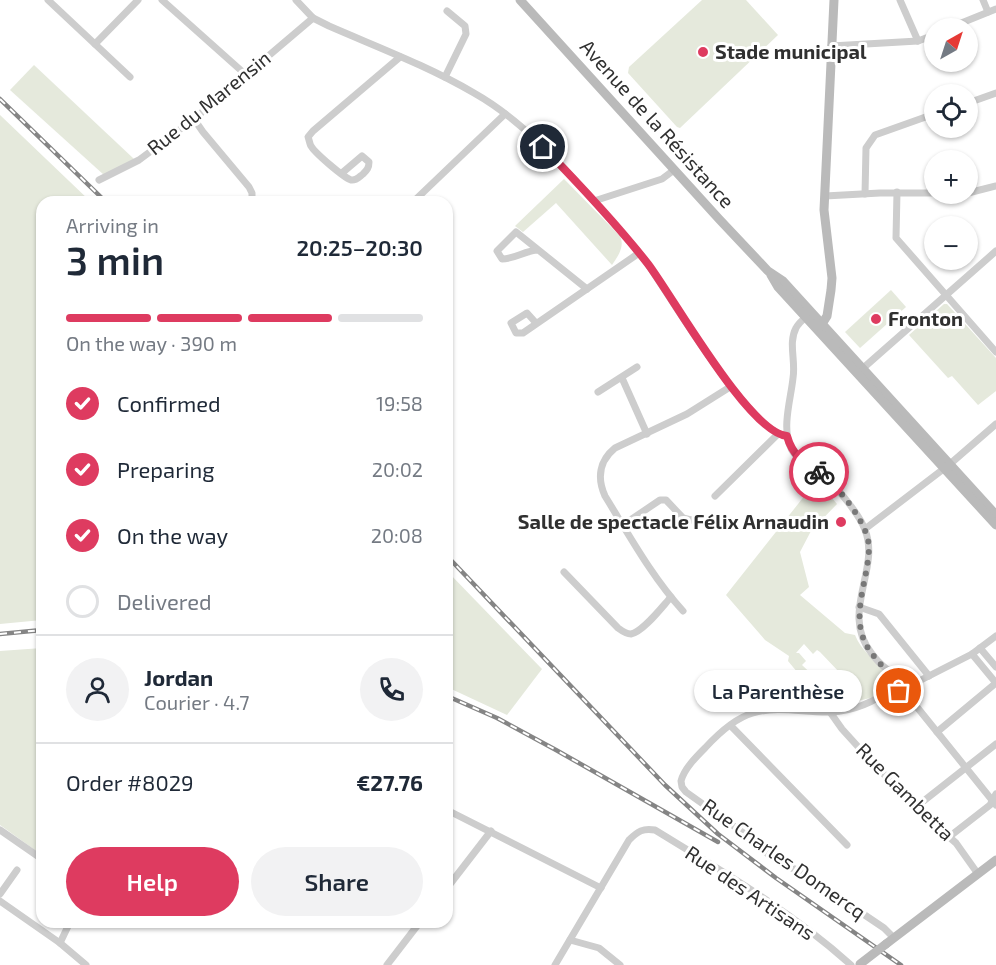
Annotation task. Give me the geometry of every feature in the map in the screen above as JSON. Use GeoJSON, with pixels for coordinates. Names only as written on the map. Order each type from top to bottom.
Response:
{"type":"FeatureCollection","features":[{"type":"Feature","properties":{"kind":"main road","name":"Avenue de la Résistance"},"geometry":{"type":"LineString","coordinates":[[520,0],[768,271],[778,287],[820,327],[947,467],[996,525]]}},
{"type":"Feature","properties":{"kind":"main road"},"geometry":{"type":"LineString","coordinates":[[820,327],[829,309],[832,278],[824,210],[834,0]]}},
{"type":"Feature","properties":{"kind":"main road","name":"Avenue de la Résistance"},"geometry":{"type":"LineString","coordinates":[[947,467],[996,515]]}},
{"type":"Feature","properties":{"kind":"main road"},"geometry":{"type":"LineString","coordinates":[[859,965],[996,860]]}},
{"type":"Feature","properties":{"kind":"street"},"geometry":{"type":"LineString","coordinates":[[48,0],[130,76]]}},
{"type":"Feature","properties":{"kind":"street"},"geometry":{"type":"LineString","coordinates":[[95,44],[138,0]]}},
{"type":"Feature","properties":{"kind":"street"},"geometry":{"type":"LineString","coordinates":[[162,0],[244,74]]}},
{"type":"Feature","properties":{"kind":"street"},"geometry":{"type":"LineString","coordinates":[[296,0],[313,18],[445,77],[475,93],[531,135],[594,201],[639,253],[730,387],[772,431],[787,436]]}},
{"type":"Feature","properties":{"kind":"street"},"geometry":{"type":"LineString","coordinates":[[900,0],[918,41]]}},
{"type":"Feature","properties":{"kind":"street"},"geometry":{"type":"LineString","coordinates":[[982,0],[988,12]]}},
{"type":"Feature","properties":{"kind":"street"},"geometry":{"type":"LineString","coordinates":[[973,18],[996,9]]}},
{"type":"Feature","properties":{"kind":"street"},"geometry":{"type":"LineString","coordinates":[[445,77],[466,34],[465,26],[447,11]]}},
{"type":"Feature","properties":{"kind":"street","name":"Rue du Marensin"},"geometry":{"type":"LineString","coordinates":[[99,180],[139,160],[194,119],[244,74],[313,18]]}},
{"type":"Feature","properties":{"kind":"street"},"geometry":{"type":"LineString","coordinates":[[831,46],[924,39]]}},
{"type":"Feature","properties":{"kind":"street"},"geometry":{"type":"LineString","coordinates":[[342,173],[310,146],[308,137],[400,57]]}},
{"type":"Feature","properties":{"kind":"street"},"geometry":{"type":"LineString","coordinates":[[978,99],[996,93]]}},
{"type":"Feature","properties":{"kind":"street"},"geometry":{"type":"LineString","coordinates":[[419,196],[505,114]]}},
{"type":"Feature","properties":{"kind":"street"},"geometry":{"type":"LineString","coordinates":[[865,194],[866,148],[869,141],[875,135],[924,118]]}},
{"type":"Feature","properties":{"kind":"street"},"geometry":{"type":"LineString","coordinates":[[194,119],[249,187],[252,196]]}},
{"type":"Feature","properties":{"kind":"street"},"geometry":{"type":"LineString","coordinates":[[594,201],[662,179],[674,170]]}},
{"type":"Feature","properties":{"kind":"street"},"geometry":{"type":"LineString","coordinates":[[978,190],[996,186]]}},
{"type":"Feature","properties":{"kind":"street"},"geometry":{"type":"LineString","coordinates":[[897,192],[896,238],[996,352]]}},
{"type":"Feature","properties":{"kind":"street"},"geometry":{"type":"LineString","coordinates":[[825,196],[924,193]]}},
{"type":"Feature","properties":{"kind":"street"},"geometry":{"type":"LineString","coordinates":[[537,250],[527,250],[506,260],[502,259],[497,251],[516,232],[586,289]]}},
{"type":"Feature","properties":{"kind":"street"},"geometry":{"type":"LineString","coordinates":[[859,371],[996,251]]}},
{"type":"Feature","properties":{"kind":"street"},"geometry":{"type":"LineString","coordinates":[[536,323],[639,253]]}},
{"type":"Feature","properties":{"kind":"street"},"geometry":{"type":"LineString","coordinates":[[808,315],[797,326],[792,343],[794,373],[787,436],[790,448],[796,456],[821,473],[831,483],[865,530],[869,548],[859,608],[859,626],[866,647],[885,669],[897,675],[905,675],[910,682]]}},
{"type":"Feature","properties":{"kind":"street"},"geometry":{"type":"LineString","coordinates":[[598,392],[637,368]]}},
{"type":"Feature","properties":{"kind":"street"},"geometry":{"type":"LineString","coordinates":[[622,378],[647,434]]}},
{"type":"Feature","properties":{"kind":"street"},"geometry":{"type":"LineString","coordinates":[[683,611],[671,597],[604,496],[600,483],[601,468],[607,454],[615,448],[687,414],[730,387]]}},
{"type":"Feature","properties":{"kind":"street"},"geometry":{"type":"LineString","coordinates":[[865,530],[947,467],[996,424]]}},
{"type":"Feature","properties":{"kind":"street"},"geometry":{"type":"LineString","coordinates":[[715,496],[778,434]]}},
{"type":"Feature","properties":{"kind":"street"},"geometry":{"type":"LineString","coordinates":[[623,525],[660,500],[666,500],[683,518],[691,520]]}},
{"type":"Feature","properties":{"kind":"street"},"geometry":{"type":"LineString","coordinates":[[564,572],[618,628],[627,634],[641,629],[671,597]]}},
{"type":"Feature","properties":{"kind":"street"},"geometry":{"type":"LineString","coordinates":[[859,608],[874,611],[886,620],[928,676]]}},
{"type":"Feature","properties":{"kind":"street"},"geometry":{"type":"LineString","coordinates":[[910,682],[919,681],[972,654],[996,636]]}},
{"type":"Feature","properties":{"kind":"street"},"geometry":{"type":"LineString","coordinates":[[980,648],[996,667]]}},
{"type":"Feature","properties":{"kind":"street"},"geometry":{"type":"LineString","coordinates":[[937,732],[996,683],[972,654]]}},
{"type":"Feature","properties":{"kind":"street"},"geometry":{"type":"LineString","coordinates":[[897,675],[893,680],[894,687],[899,691],[904,691],[995,800],[949,837]]}},
{"type":"Feature","properties":{"kind":"street"},"geometry":{"type":"LineString","coordinates":[[904,691],[910,682]]}},
{"type":"Feature","properties":{"kind":"street"},"geometry":{"type":"LineString","coordinates":[[847,845],[731,726],[748,715],[772,710],[799,709],[830,712],[846,710],[871,702],[894,687]]}},
{"type":"Feature","properties":{"kind":"street","name":"Rue Gambetta"},"geometry":{"type":"LineString","coordinates":[[830,712],[861,750],[916,807],[956,843],[978,874]]}},
{"type":"Feature","properties":{"kind":"street","name":"Rue Charles Domercq"},"geometry":{"type":"LineString","coordinates":[[731,726],[708,745],[682,776],[682,787],[752,839],[760,848],[790,868],[798,870],[884,928],[890,941]]}},
{"type":"Feature","properties":{"kind":"street"},"geometry":{"type":"LineString","coordinates":[[916,807],[996,744]]}},
{"type":"Feature","properties":{"kind":"street"},"geometry":{"type":"LineString","coordinates":[[453,813],[601,888],[555,965]]}},
{"type":"Feature","properties":{"kind":"street"},"geometry":{"type":"LineString","coordinates":[[0,830],[36,856]]}},
{"type":"Feature","properties":{"kind":"street","name":"Rue des Artisans"},"geometry":{"type":"LineString","coordinates":[[601,888],[629,840],[639,831],[655,830],[736,880],[851,965]]}},
{"type":"Feature","properties":{"kind":"street"},"geometry":{"type":"LineString","coordinates":[[453,880],[491,831]]}},
{"type":"Feature","properties":{"kind":"street"},"geometry":{"type":"LineString","coordinates":[[0,894],[17,870]]}},
{"type":"Feature","properties":{"kind":"street"},"geometry":{"type":"LineString","coordinates":[[0,901],[36,926]]}},
{"type":"Feature","properties":{"kind":"street"},"geometry":{"type":"LineString","coordinates":[[40,928],[60,942],[86,965]]}},
{"type":"Feature","properties":{"kind":"street"},"geometry":{"type":"LineString","coordinates":[[60,942],[67,928]]}},
{"type":"Feature","properties":{"kind":"street"},"geometry":{"type":"LineString","coordinates":[[387,965],[415,928]]}},
{"type":"Feature","properties":{"kind":"street"},"geometry":{"type":"LineString","coordinates":[[570,940],[599,948],[620,965]]}},
{"type":"Feature","properties":{"kind":"shaded area","name":"Stade municipal"},"geometry":{"type":"Polygon","coordinates":[[[702,0],[746,0],[778,35],[680,128],[628,73],[629,67],[702,0]]]}},
{"type":"Feature","properties":{"kind":"shaded area"},"geometry":{"type":"Polygon","coordinates":[[[34,65],[134,159],[104,175],[10,90],[34,65]]]}},
{"type":"Feature","properties":{"kind":"shaded area"},"geometry":{"type":"Polygon","coordinates":[[[0,115],[85,196],[36,196],[36,621],[0,624],[0,115]]]}},
{"type":"Feature","properties":{"kind":"shaded area"},"geometry":{"type":"Polygon","coordinates":[[[564,179],[620,236],[621,248],[612,265],[556,203],[523,232],[515,226],[564,179]]]}},
{"type":"Feature","properties":{"kind":"shaded area","name":"Fronton"},"geometry":{"type":"Polygon","coordinates":[[[891,290],[906,307],[860,348],[845,332],[891,290]]]}},
{"type":"Feature","properties":{"kind":"shaded area"},"geometry":{"type":"Polygon","coordinates":[[[944,304],[947,304],[996,358],[996,391],[978,405],[952,376],[948,378],[909,335],[944,304]]]}},
{"type":"Feature","properties":{"kind":"shaded area"},"geometry":{"type":"Polygon","coordinates":[[[817,480],[837,504],[811,531],[800,552],[809,587],[800,595],[845,633],[855,635],[861,646],[884,672],[888,682],[885,690],[867,699],[822,702],[788,661],[789,656],[765,640],[726,595],[817,480]],[[804,644],[796,653],[799,653],[806,661],[802,665],[819,681],[816,685],[821,691],[827,685],[836,691],[842,690],[845,686],[838,675],[840,673],[820,652],[817,650],[813,654],[804,644]]]}},
{"type":"Feature","properties":{"kind":"shaded area"},"geometry":{"type":"Polygon","coordinates":[[[453,577],[542,669],[507,715],[453,690],[453,577]]]}},
{"type":"Feature","properties":{"kind":"shaded area"},"geometry":{"type":"Polygon","coordinates":[[[36,648],[36,851],[0,825],[0,651],[36,648]]]}},
{"type":"Feature","properties":{"kind":"railway"},"geometry":{"type":"LineString","coordinates":[[0,99],[100,196]]}},
{"type":"Feature","properties":{"kind":"railway"},"geometry":{"type":"LineString","coordinates":[[453,562],[665,785],[718,834],[776,878],[901,965]]}},
{"type":"Feature","properties":{"kind":"railway"},"geometry":{"type":"LineString","coordinates":[[0,634],[36,631]]}},
{"type":"Feature","properties":{"kind":"railway"},"geometry":{"type":"LineString","coordinates":[[453,699],[497,718],[718,842]]}},
{"type":"Feature","properties":{"kind":"way so far"},"geometry":{"type":"LineString","coordinates":[[819,472],[849,504],[865,530],[869,548],[858,614],[859,626],[866,647],[885,669],[897,675],[892,683],[899,691]]}},
{"type":"Feature","properties":{"kind":"place","name":"Stade municipal"},"geometry":{"type":"Point","coordinates":[703,52]}},
{"type":"Feature","properties":{"kind":"place","name":"Fronton"},"geometry":{"type":"Point","coordinates":[876,319]}},
{"type":"Feature","properties":{"kind":"place","name":"Salle de spectacle Félix Arnaudin"},"geometry":{"type":"Point","coordinates":[841,522]}},
{"type":"Feature","properties":{"kind":"place","name":"La Parenthèse"},"geometry":{"type":"Point","coordinates":[899,691]}},
{"type":"Feature","properties":{"kind":"route"},"geometry":{"type":"LineString","coordinates":[[543,147],[594,201],[649,265],[730,387],[772,431],[787,436],[790,448],[796,456],[819,472]]}}]}
